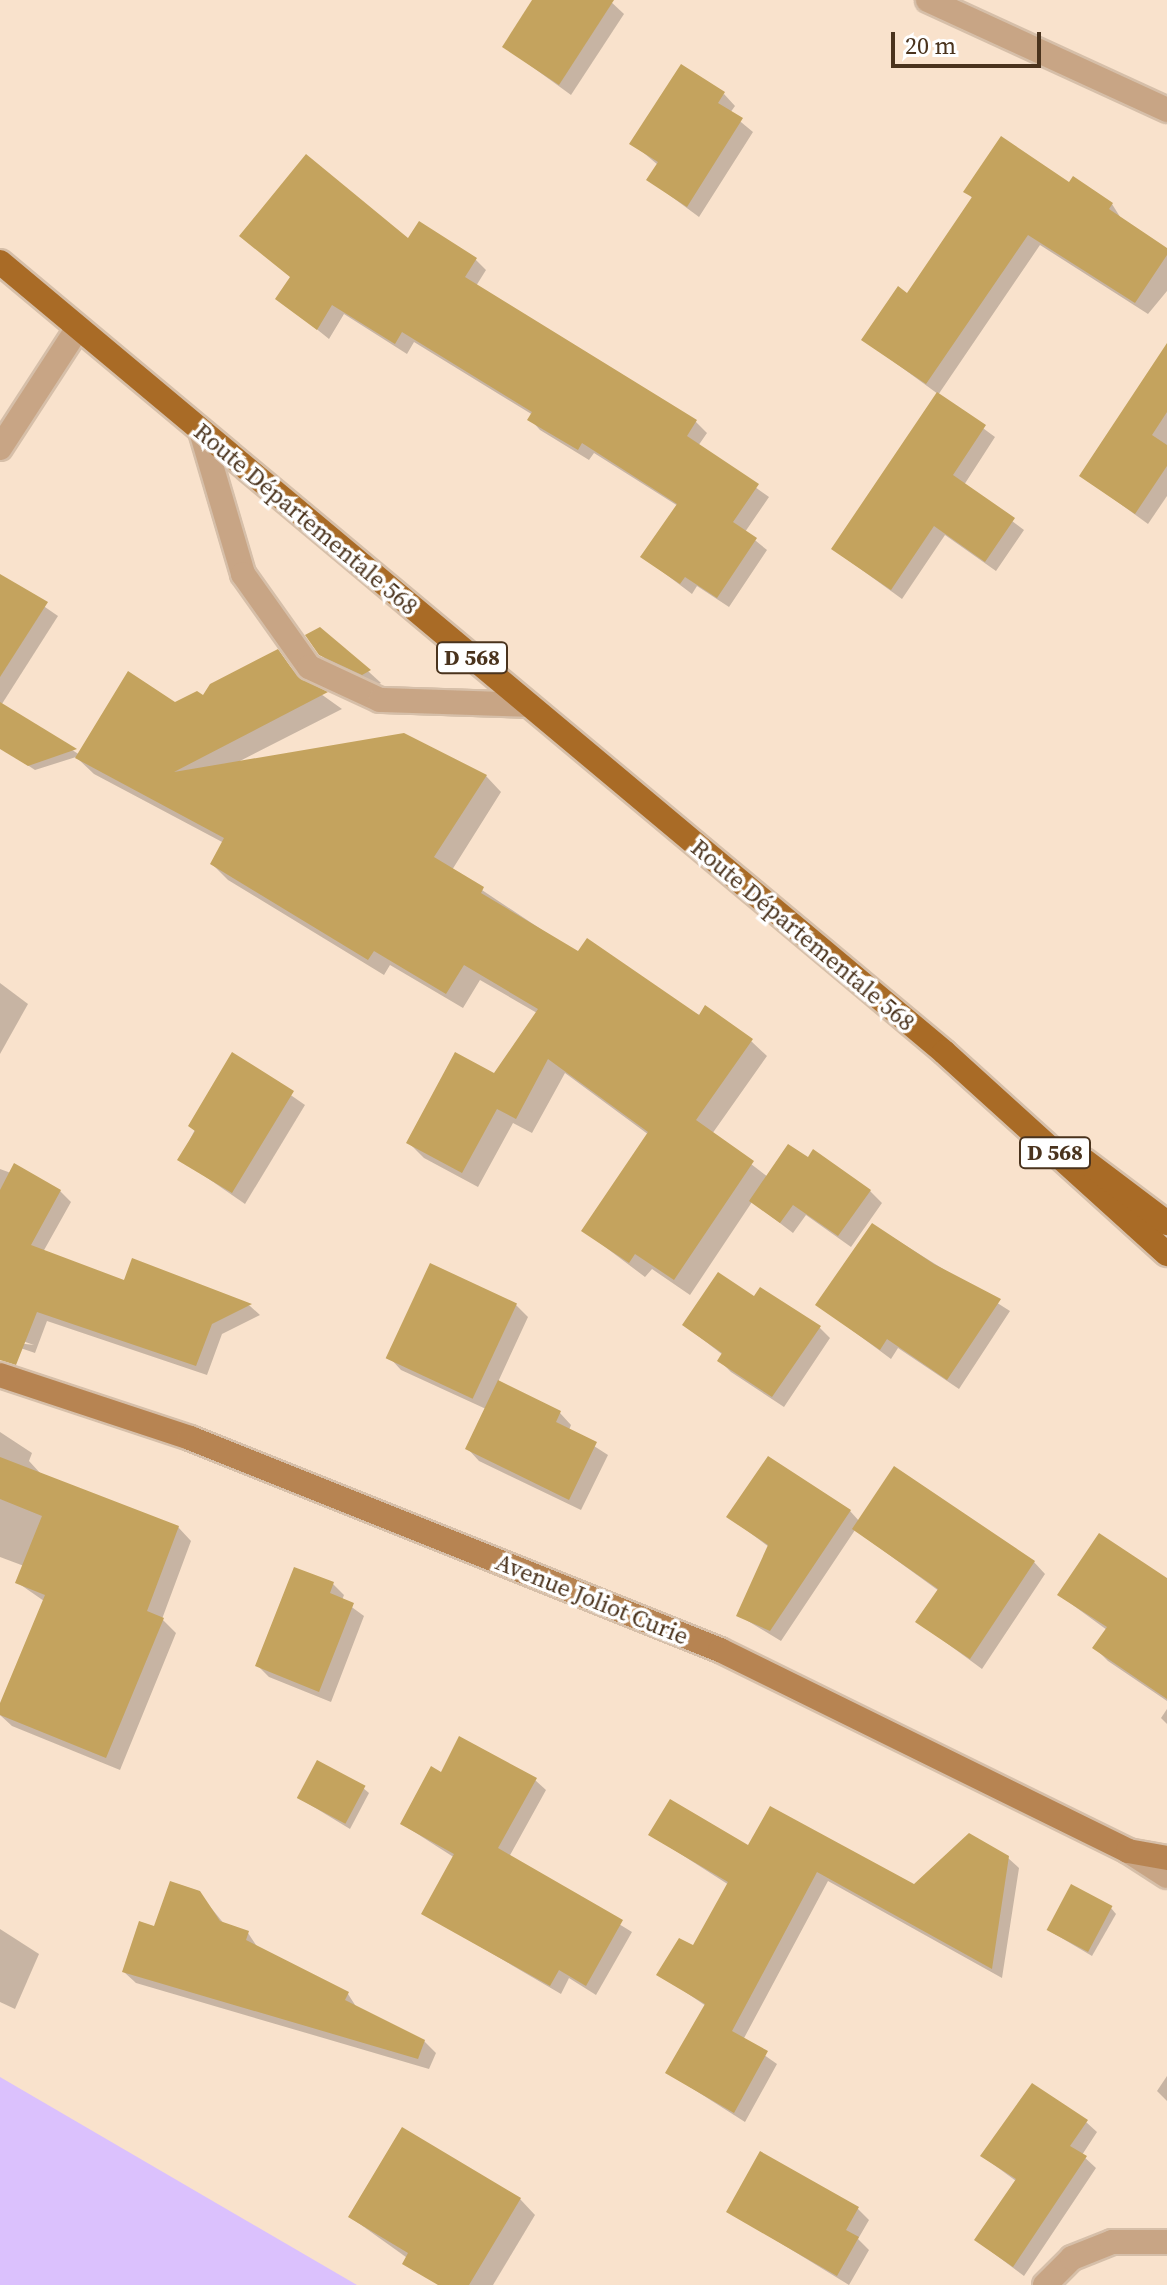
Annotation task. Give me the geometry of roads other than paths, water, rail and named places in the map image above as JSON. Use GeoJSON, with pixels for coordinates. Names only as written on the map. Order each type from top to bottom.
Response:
{"type":"FeatureCollection","features":[{"type":"Feature","properties":{"kind":"main road","name":"Route Départementale 568"},"geometry":{"type":"LineString","coordinates":[[0,262],[944,1052],[1167,1254]]}},
{"type":"Feature","properties":{"kind":"main road","name":"Route Départementale 568"},"geometry":{"type":"LineString","coordinates":[[944,1052],[1167,1223]]}},
{"type":"Feature","properties":{"kind":"street"},"geometry":{"type":"LineString","coordinates":[[928,0],[1167,110]]}},
{"type":"Feature","properties":{"kind":"street"},"geometry":{"type":"LineString","coordinates":[[0,448],[78,328]]}},
{"type":"Feature","properties":{"kind":"street"},"geometry":{"type":"LineString","coordinates":[[201,431],[243,574],[309,667],[380,700],[528,705]]}},
{"type":"Feature","properties":{"kind":"street","name":"Avenue Joliot Curie"},"geometry":{"type":"LineString","coordinates":[[0,1375],[190,1438],[720,1650],[1128,1851],[1167,1858]]}},
{"type":"Feature","properties":{"kind":"street"},"geometry":{"type":"LineString","coordinates":[[1128,1851],[1167,1876]]}},
{"type":"Feature","properties":{"kind":"street"},"geometry":{"type":"LineString","coordinates":[[1045,2285],[1072,2258],[1112,2242],[1148,2238],[1167,2242]]}}]}
